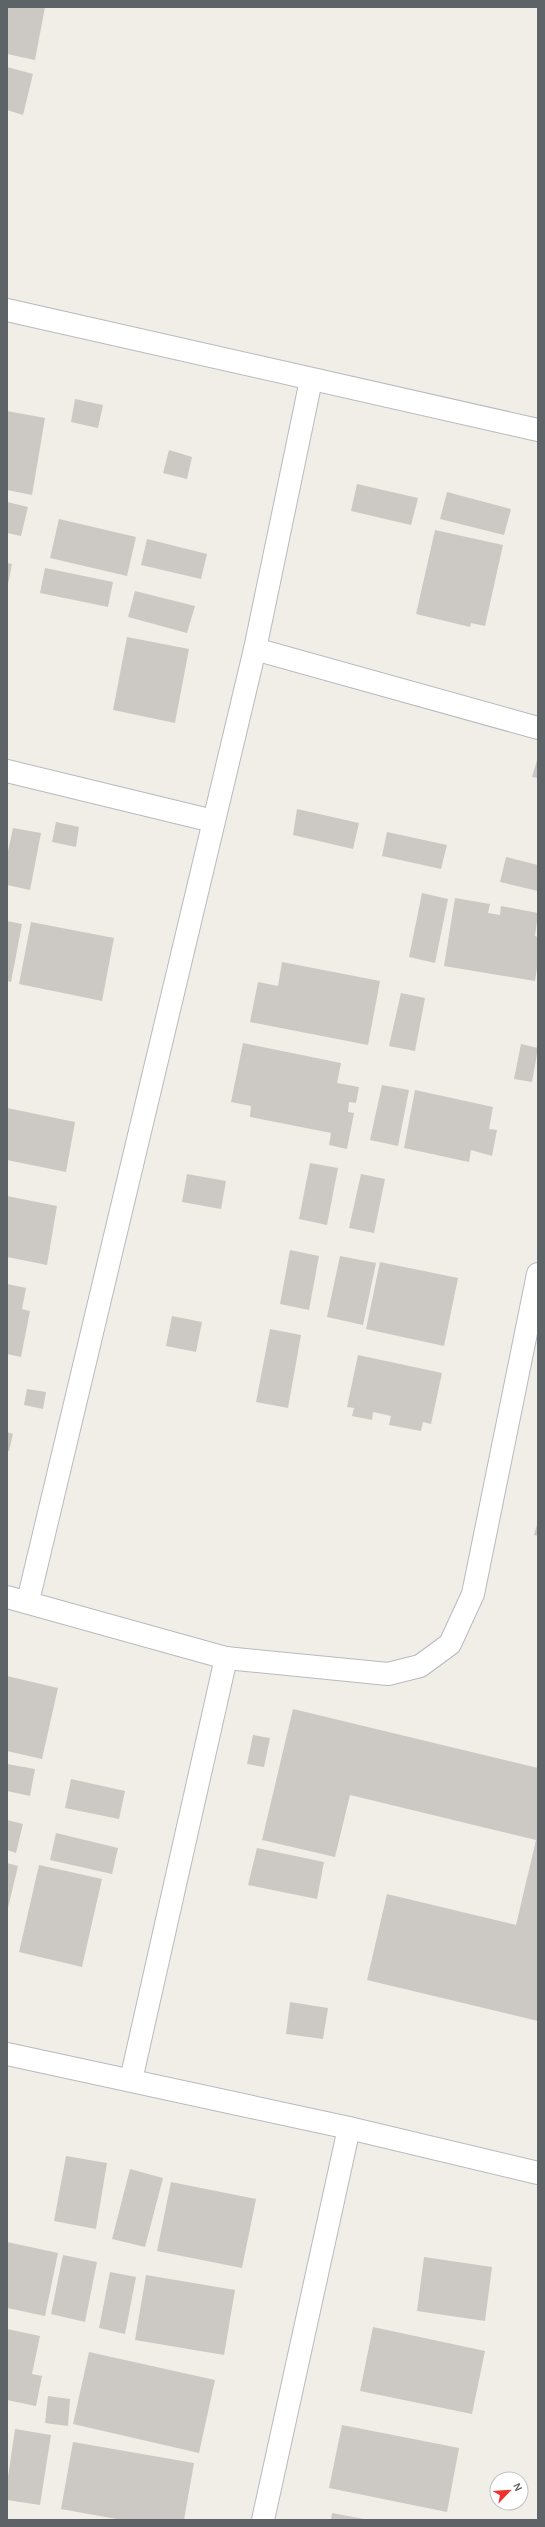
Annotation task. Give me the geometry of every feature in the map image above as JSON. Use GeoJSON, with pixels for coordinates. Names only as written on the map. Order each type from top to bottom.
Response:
{"type":"FeatureCollection","features":[{"type":"Feature","properties":{"kind":"street"},"geometry":{"type":"LineString","coordinates":[[7,310],[311,380],[538,430]]}},
{"type":"Feature","properties":{"kind":"street"},"geometry":{"type":"LineString","coordinates":[[311,380],[255,649],[17,1599],[226,1658],[388,1674],[420,1666],[450,1644],[473,1594],[538,1274]]}},
{"type":"Feature","properties":{"kind":"street"},"geometry":{"type":"LineString","coordinates":[[255,649],[538,728]]}},
{"type":"Feature","properties":{"kind":"street"},"geometry":{"type":"LineString","coordinates":[[7,771],[212,821]]}},
{"type":"Feature","properties":{"kind":"street"},"geometry":{"type":"LineString","coordinates":[[131,2080],[226,1658]]}},
{"type":"Feature","properties":{"kind":"street"},"geometry":{"type":"LineString","coordinates":[[7,2054],[349,2128],[538,2173]]}},
{"type":"Feature","properties":{"kind":"street"},"geometry":{"type":"LineString","coordinates":[[263,2520],[349,2128]]}},
{"type":"Feature","properties":{"kind":"building"},"geometry":{"type":"Polygon","coordinates":[[[7,7],[45,7],[35,60],[7,54],[7,7]]]}},
{"type":"Feature","properties":{"kind":"building"},"geometry":{"type":"Polygon","coordinates":[[[7,67],[33,74],[23,115],[7,110],[7,67]]]}},
{"type":"Feature","properties":{"kind":"building"},"geometry":{"type":"Polygon","coordinates":[[[75,399],[103,405],[98,428],[71,422],[75,399]]]}},
{"type":"Feature","properties":{"kind":"building"},"geometry":{"type":"Polygon","coordinates":[[[7,411],[45,418],[32,495],[7,490],[7,411]]]}},
{"type":"Feature","properties":{"kind":"building"},"geometry":{"type":"Polygon","coordinates":[[[169,450],[192,457],[187,479],[163,473],[169,450]]]}},
{"type":"Feature","properties":{"kind":"building"},"geometry":{"type":"Polygon","coordinates":[[[357,484],[418,498],[411,525],[351,511],[357,484]]]}},
{"type":"Feature","properties":{"kind":"building"},"geometry":{"type":"Polygon","coordinates":[[[447,492],[511,509],[504,535],[440,519],[447,492]]]}},
{"type":"Feature","properties":{"kind":"building"},"geometry":{"type":"Polygon","coordinates":[[[7,502],[28,507],[21,536],[7,533],[7,502]]]}},
{"type":"Feature","properties":{"kind":"building"},"geometry":{"type":"Polygon","coordinates":[[[59,519],[136,537],[127,576],[50,558],[59,519]]]}},
{"type":"Feature","properties":{"kind":"building"},"geometry":{"type":"Polygon","coordinates":[[[435,530],[503,545],[485,626],[471,623],[470,627],[416,614],[435,530]]]}},
{"type":"Feature","properties":{"kind":"building"},"geometry":{"type":"Polygon","coordinates":[[[147,539],[207,554],[201,579],[141,565],[147,539]]]}},
{"type":"Feature","properties":{"kind":"building"},"geometry":{"type":"Polygon","coordinates":[[[7,563],[12,564],[8,584],[7,584],[7,563]]]}},
{"type":"Feature","properties":{"kind":"building"},"geometry":{"type":"Polygon","coordinates":[[[45,568],[113,582],[108,607],[40,593],[45,568]]]}},
{"type":"Feature","properties":{"kind":"building"},"geometry":{"type":"Polygon","coordinates":[[[135,591],[195,606],[187,633],[128,617],[135,591]]]}},
{"type":"Feature","properties":{"kind":"building"},"geometry":{"type":"Polygon","coordinates":[[[127,637],[189,649],[175,723],[113,710],[127,637]]]}},
{"type":"Feature","properties":{"kind":"building"},"geometry":{"type":"Polygon","coordinates":[[[538,757],[538,778],[532,777],[538,757]]]}},
{"type":"Feature","properties":{"kind":"building"},"geometry":{"type":"Polygon","coordinates":[[[297,809],[359,823],[353,849],[293,835],[297,809]]]}},
{"type":"Feature","properties":{"kind":"building"},"geometry":{"type":"Polygon","coordinates":[[[56,822],[79,827],[76,847],[52,842],[56,822]]]}},
{"type":"Feature","properties":{"kind":"building"},"geometry":{"type":"Polygon","coordinates":[[[13,828],[41,833],[30,890],[7,885],[7,856],[13,828]]]}},
{"type":"Feature","properties":{"kind":"building"},"geometry":{"type":"Polygon","coordinates":[[[387,832],[447,845],[441,869],[382,856],[387,832]]]}},
{"type":"Feature","properties":{"kind":"building"},"geometry":{"type":"Polygon","coordinates":[[[506,857],[538,865],[538,891],[500,882],[506,857]]]}},
{"type":"Feature","properties":{"kind":"building"},"geometry":{"type":"Polygon","coordinates":[[[422,893],[448,899],[435,963],[409,957],[422,893]]]}},
{"type":"Feature","properties":{"kind":"building"},"geometry":{"type":"Polygon","coordinates":[[[455,898],[490,904],[488,913],[500,915],[501,906],[538,913],[535,936],[538,937],[538,961],[535,981],[444,966],[455,898]]]}},
{"type":"Feature","properties":{"kind":"building"},"geometry":{"type":"Polygon","coordinates":[[[7,921],[22,924],[11,982],[7,981],[7,921]]]}},
{"type":"Feature","properties":{"kind":"building"},"geometry":{"type":"Polygon","coordinates":[[[31,922],[114,938],[102,1001],[19,984],[31,922]]]}},
{"type":"Feature","properties":{"kind":"building"},"geometry":{"type":"Polygon","coordinates":[[[282,962],[380,981],[368,1045],[250,1022],[258,982],[278,986],[282,962]]]}},
{"type":"Feature","properties":{"kind":"building"},"geometry":{"type":"Polygon","coordinates":[[[401,993],[425,998],[415,1051],[389,1046],[401,993]]]}},
{"type":"Feature","properties":{"kind":"building"},"geometry":{"type":"Polygon","coordinates":[[[243,1043],[341,1063],[337,1083],[359,1087],[356,1103],[349,1102],[348,1112],[354,1113],[347,1149],[329,1145],[331,1133],[250,1117],[251,1106],[231,1102],[243,1043]]]}},
{"type":"Feature","properties":{"kind":"building"},"geometry":{"type":"Polygon","coordinates":[[[521,1044],[538,1048],[532,1082],[514,1079],[521,1044]]]}},
{"type":"Feature","properties":{"kind":"building"},"geometry":{"type":"Polygon","coordinates":[[[382,1085],[409,1090],[398,1146],[370,1140],[382,1085]]]}},
{"type":"Feature","properties":{"kind":"building"},"geometry":{"type":"Polygon","coordinates":[[[415,1090],[493,1107],[489,1129],[497,1130],[492,1156],[471,1150],[469,1162],[404,1148],[415,1090]]]}},
{"type":"Feature","properties":{"kind":"building"},"geometry":{"type":"Polygon","coordinates":[[[7,1108],[75,1122],[66,1172],[7,1160],[7,1108]]]}},
{"type":"Feature","properties":{"kind":"building"},"geometry":{"type":"Polygon","coordinates":[[[310,1163],[338,1168],[327,1225],[299,1219],[310,1163]]]}},
{"type":"Feature","properties":{"kind":"building"},"geometry":{"type":"Polygon","coordinates":[[[187,1174],[226,1181],[221,1209],[182,1202],[187,1174]]]}},
{"type":"Feature","properties":{"kind":"building"},"geometry":{"type":"Polygon","coordinates":[[[361,1174],[385,1179],[374,1233],[349,1228],[361,1174]]]}},
{"type":"Feature","properties":{"kind":"building"},"geometry":{"type":"Polygon","coordinates":[[[7,1196],[57,1206],[47,1265],[7,1257],[7,1196]]]}},
{"type":"Feature","properties":{"kind":"building"},"geometry":{"type":"Polygon","coordinates":[[[290,1250],[319,1256],[309,1310],[280,1304],[290,1250]]]}},
{"type":"Feature","properties":{"kind":"building"},"geometry":{"type":"Polygon","coordinates":[[[340,1256],[376,1263],[363,1325],[327,1317],[340,1256]]]}},
{"type":"Feature","properties":{"kind":"building"},"geometry":{"type":"Polygon","coordinates":[[[380,1262],[458,1278],[444,1346],[366,1329],[380,1262]]]}},
{"type":"Feature","properties":{"kind":"building"},"geometry":{"type":"Polygon","coordinates":[[[7,1284],[26,1288],[22,1309],[30,1311],[21,1357],[7,1354],[7,1284]]]}},
{"type":"Feature","properties":{"kind":"building"},"geometry":{"type":"Polygon","coordinates":[[[172,1316],[202,1322],[196,1352],[166,1346],[172,1316]]]}},
{"type":"Feature","properties":{"kind":"building"},"geometry":{"type":"Polygon","coordinates":[[[270,1329],[301,1335],[288,1408],[256,1402],[270,1329]]]}},
{"type":"Feature","properties":{"kind":"building"},"geometry":{"type":"Polygon","coordinates":[[[358,1355],[442,1373],[431,1424],[423,1422],[421,1431],[389,1425],[391,1416],[373,1412],[372,1420],[352,1416],[354,1408],[347,1407],[358,1355]]]}},
{"type":"Feature","properties":{"kind":"building"},"geometry":{"type":"Polygon","coordinates":[[[27,1389],[46,1392],[43,1409],[24,1405],[27,1389]]]}},
{"type":"Feature","properties":{"kind":"building"},"geometry":{"type":"Polygon","coordinates":[[[7,1432],[13,1434],[9,1451],[7,1451],[7,1432]]]}},
{"type":"Feature","properties":{"kind":"building"},"geometry":{"type":"Polygon","coordinates":[[[538,1521],[538,1536],[534,1535],[538,1521]]]}},
{"type":"Feature","properties":{"kind":"building"},"geometry":{"type":"Polygon","coordinates":[[[7,1676],[58,1688],[42,1759],[7,1751],[7,1676]]]}},
{"type":"Feature","properties":{"kind":"building"},"geometry":{"type":"Polygon","coordinates":[[[293,1709],[538,1768],[538,2021],[367,1980],[387,1894],[516,1925],[536,1840],[350,1795],[335,1857],[262,1840],[293,1709]]]}},
{"type":"Feature","properties":{"kind":"building"},"geometry":{"type":"Polygon","coordinates":[[[253,1735],[270,1738],[264,1767],[247,1764],[253,1735]]]}},
{"type":"Feature","properties":{"kind":"building"},"geometry":{"type":"Polygon","coordinates":[[[7,1764],[35,1769],[30,1796],[7,1791],[7,1764]]]}},
{"type":"Feature","properties":{"kind":"building"},"geometry":{"type":"Polygon","coordinates":[[[71,1779],[125,1791],[119,1819],[65,1808],[71,1779]]]}},
{"type":"Feature","properties":{"kind":"building"},"geometry":{"type":"Polygon","coordinates":[[[7,1820],[23,1824],[16,1853],[7,1850],[7,1820]]]}},
{"type":"Feature","properties":{"kind":"building"},"geometry":{"type":"Polygon","coordinates":[[[56,1833],[118,1848],[112,1874],[50,1860],[56,1833]]]}},
{"type":"Feature","properties":{"kind":"building"},"geometry":{"type":"Polygon","coordinates":[[[257,1848],[324,1862],[317,1899],[248,1885],[257,1848]]]}},
{"type":"Feature","properties":{"kind":"building"},"geometry":{"type":"Polygon","coordinates":[[[7,1863],[18,1866],[8,1908],[7,1908],[7,1863]]]}},
{"type":"Feature","properties":{"kind":"building"},"geometry":{"type":"Polygon","coordinates":[[[39,1865],[102,1879],[82,1967],[19,1952],[39,1865]]]}},
{"type":"Feature","properties":{"kind":"building"},"geometry":{"type":"Polygon","coordinates":[[[290,2002],[328,2008],[323,2039],[286,2034],[290,2002]]]}},
{"type":"Feature","properties":{"kind":"building"},"geometry":{"type":"Polygon","coordinates":[[[66,2156],[107,2163],[96,2229],[54,2221],[66,2156]]]}},
{"type":"Feature","properties":{"kind":"building"},"geometry":{"type":"Polygon","coordinates":[[[130,2169],[163,2178],[145,2247],[112,2239],[130,2169]]]}},
{"type":"Feature","properties":{"kind":"building"},"geometry":{"type":"Polygon","coordinates":[[[171,2182],[256,2199],[242,2268],[157,2251],[171,2182]]]}},
{"type":"Feature","properties":{"kind":"building"},"geometry":{"type":"Polygon","coordinates":[[[7,2242],[58,2253],[45,2316],[7,2308],[7,2242]]]}},
{"type":"Feature","properties":{"kind":"building"},"geometry":{"type":"Polygon","coordinates":[[[63,2255],[97,2262],[85,2322],[51,2314],[63,2255]]]}},
{"type":"Feature","properties":{"kind":"building"},"geometry":{"type":"Polygon","coordinates":[[[424,2257],[492,2267],[485,2321],[417,2311],[424,2257]]]}},
{"type":"Feature","properties":{"kind":"building"},"geometry":{"type":"Polygon","coordinates":[[[110,2272],[136,2277],[125,2334],[99,2328],[110,2272]]]}},
{"type":"Feature","properties":{"kind":"building"},"geometry":{"type":"Polygon","coordinates":[[[146,2275],[235,2290],[224,2355],[135,2340],[146,2275]]]}},
{"type":"Feature","properties":{"kind":"building"},"geometry":{"type":"Polygon","coordinates":[[[373,2327],[485,2351],[472,2414],[360,2391],[373,2327]]]}},
{"type":"Feature","properties":{"kind":"building"},"geometry":{"type":"Polygon","coordinates":[[[7,2329],[40,2336],[32,2374],[42,2376],[36,2406],[7,2400],[7,2329]]]}},
{"type":"Feature","properties":{"kind":"building"},"geometry":{"type":"Polygon","coordinates":[[[89,2352],[215,2380],[199,2453],[73,2424],[89,2352]]]}},
{"type":"Feature","properties":{"kind":"building"},"geometry":{"type":"Polygon","coordinates":[[[48,2396],[70,2399],[68,2426],[45,2423],[48,2396]]]}},
{"type":"Feature","properties":{"kind":"building"},"geometry":{"type":"Polygon","coordinates":[[[342,2425],[459,2448],[447,2512],[329,2488],[342,2425]]]}},
{"type":"Feature","properties":{"kind":"building"},"geometry":{"type":"Polygon","coordinates":[[[15,2429],[51,2435],[40,2505],[7,2500],[7,2484],[15,2429]]]}},
{"type":"Feature","properties":{"kind":"building"},"geometry":{"type":"Polygon","coordinates":[[[73,2442],[194,2463],[184,2520],[122,2520],[61,2509],[73,2442]]]}},
{"type":"Feature","properties":{"kind":"building"},"geometry":{"type":"Polygon","coordinates":[[[332,2513],[364,2519],[364,2520],[331,2520],[332,2513]]]}}]}
